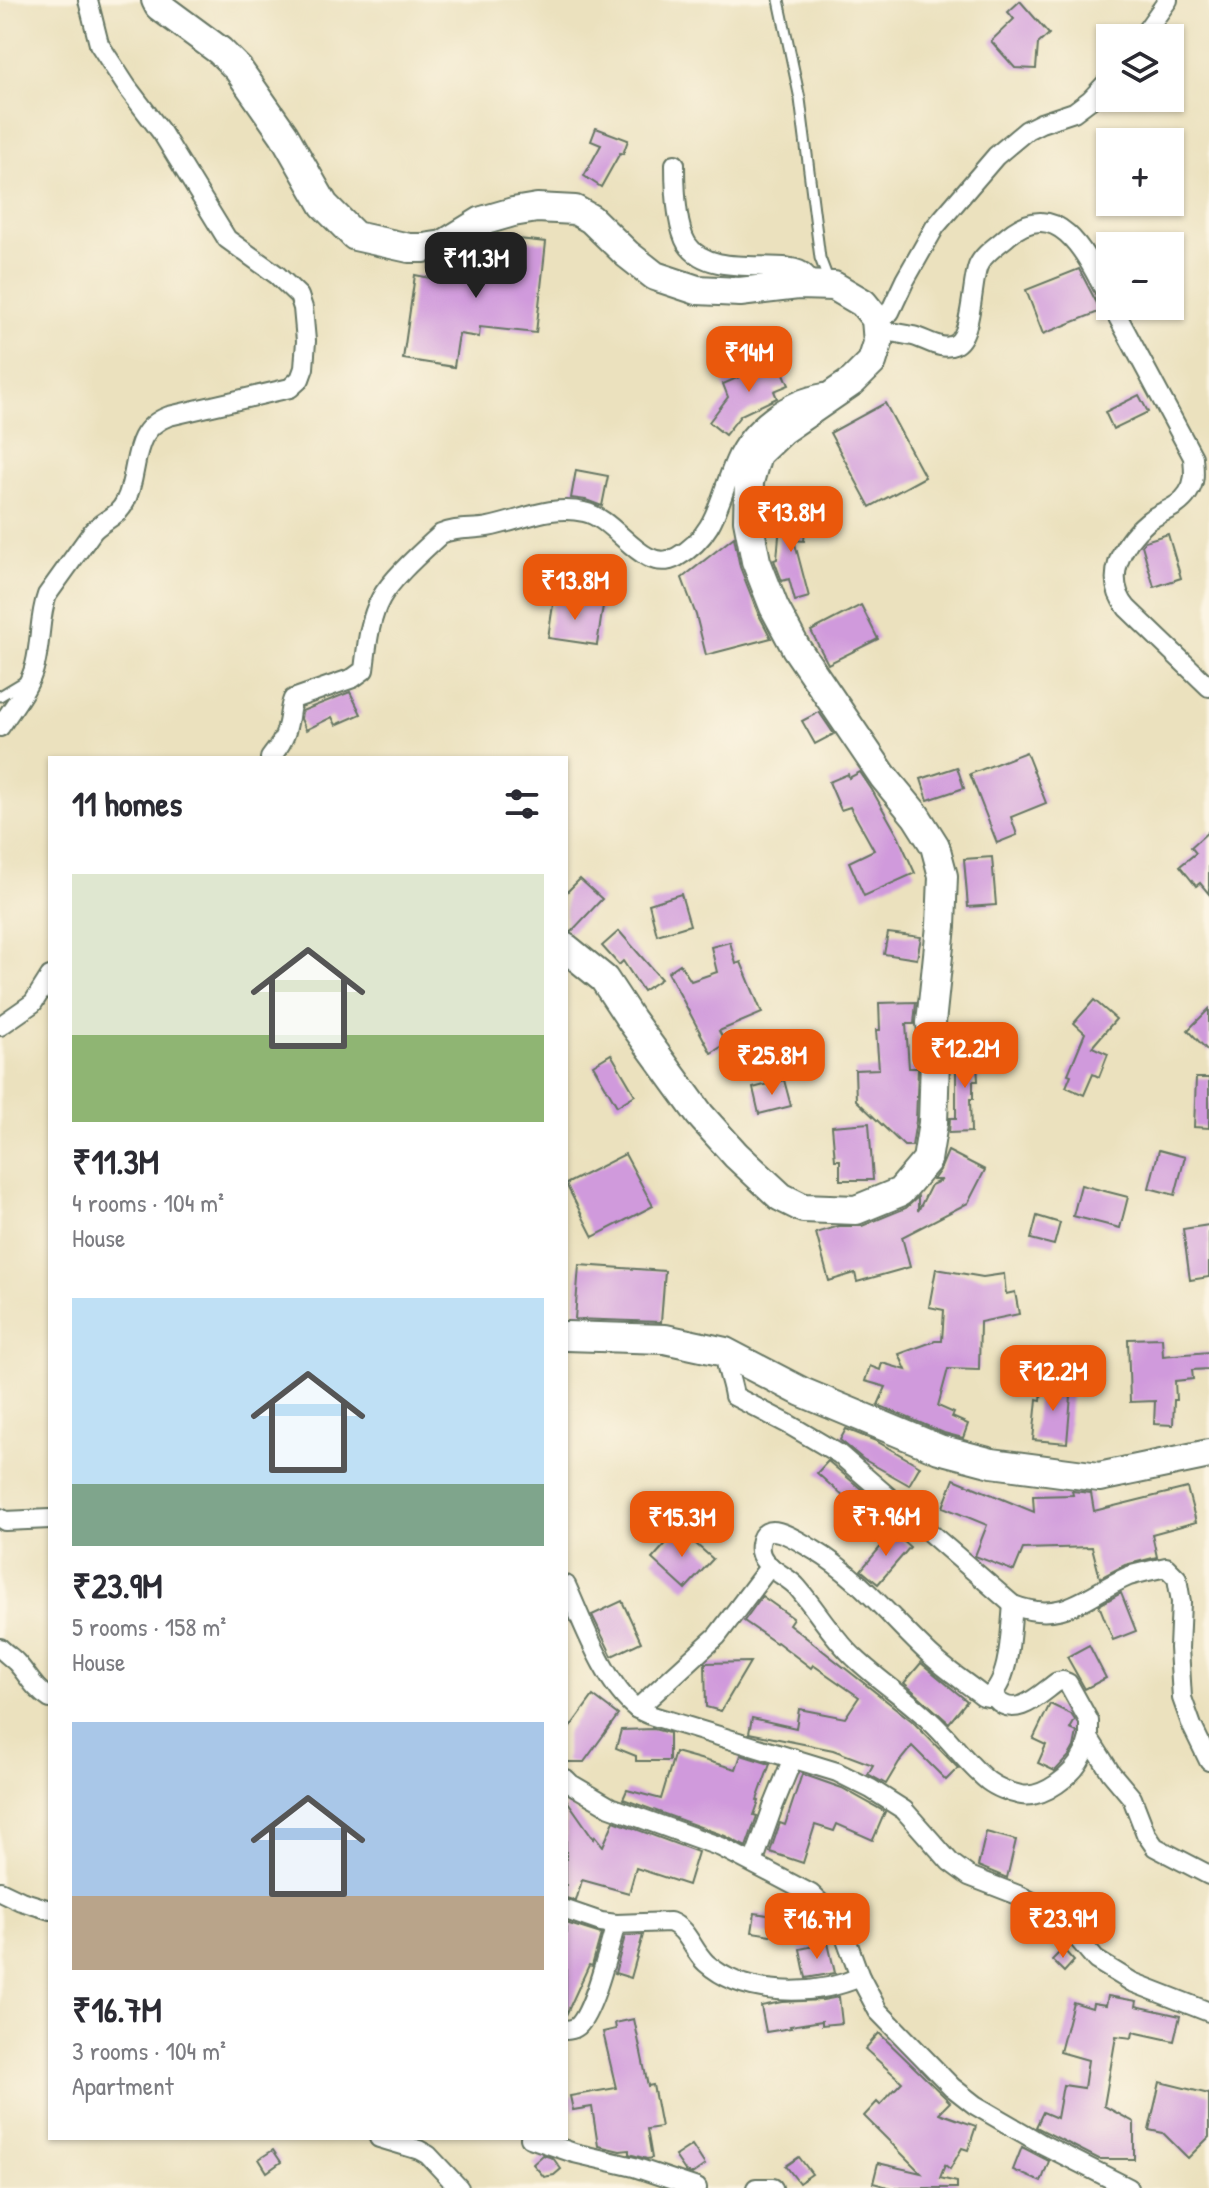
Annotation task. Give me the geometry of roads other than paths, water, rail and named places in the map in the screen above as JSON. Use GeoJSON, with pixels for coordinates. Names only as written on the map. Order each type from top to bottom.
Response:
{"type":"FeatureCollection","features":[{"type":"Feature","properties":{"kind":"main road"},"geometry":{"type":"LineString","coordinates":[[156,0],[159,6],[220,51],[238,69],[284,135],[324,205],[355,236],[409,248],[424,248],[443,245],[482,221],[513,212],[555,208],[575,210],[591,219],[655,276],[697,290],[740,292],[822,286],[863,303],[877,325],[878,343],[872,362],[853,381],[782,430],[757,454],[749,482],[748,520],[756,561],[774,607],[796,648],[935,846],[943,876],[931,1023],[935,1059],[933,1123],[927,1160],[900,1192],[856,1210],[803,1208],[781,1197],[736,1155],[700,1115],[604,979],[568,950]]}},
{"type":"Feature","properties":{"kind":"main road"},"geometry":{"type":"LineString","coordinates":[[568,1336],[665,1339],[725,1352],[802,1392],[939,1449],[992,1463],[1099,1477],[1209,1454]]}},
{"type":"Feature","properties":{"kind":"street"},"geometry":{"type":"LineString","coordinates":[[0,727],[36,665],[42,607],[47,595],[93,531],[100,523],[114,517],[124,505],[146,430],[169,416],[290,388],[300,379],[304,368],[306,341],[299,296],[277,275],[227,239],[162,133],[99,44],[88,0]]}},
{"type":"Feature","properties":{"kind":"street"},"geometry":{"type":"LineString","coordinates":[[1151,24],[1168,0]]}},
{"type":"Feature","properties":{"kind":"street"},"geometry":{"type":"LineString","coordinates":[[1096,94],[1074,112],[1027,130],[996,156],[935,227],[890,312],[877,325],[942,347],[958,344],[964,337],[979,263],[1021,226],[1037,222],[1056,225],[1073,239],[1096,275]]}},
{"type":"Feature","properties":{"kind":"street"},"geometry":{"type":"LineString","coordinates":[[675,164],[684,234],[688,245],[698,254],[736,267],[801,271],[822,286]]}},
{"type":"Feature","properties":{"kind":"street"},"geometry":{"type":"LineString","coordinates":[[1120,320],[1193,457],[1195,478],[1187,496],[1173,509],[1149,520],[1128,541],[1117,565],[1115,583],[1118,597],[1209,687]]}},
{"type":"Feature","properties":{"kind":"street"},"geometry":{"type":"LineString","coordinates":[[271,756],[287,728],[293,699],[353,678],[364,670],[371,627],[382,597],[441,534],[450,530],[492,526],[532,515],[569,510],[586,512],[613,527],[648,558],[667,561],[704,535],[714,521],[737,456],[767,419],[800,400],[840,390]]}},
{"type":"Feature","properties":{"kind":"street"},"geometry":{"type":"LineString","coordinates":[[0,1026],[33,1003],[48,979]]}},
{"type":"Feature","properties":{"kind":"street"},"geometry":{"type":"LineString","coordinates":[[725,1352],[734,1396],[839,1454],[1013,1605],[1042,1612],[1061,1609],[1097,1595],[1127,1577],[1166,1567],[1177,1578],[1181,1602],[1179,1648],[1182,1698],[1209,1761]]}},
{"type":"Feature","properties":{"kind":"street"},"geometry":{"type":"LineString","coordinates":[[0,1518],[5,1521],[48,1519]]}},
{"type":"Feature","properties":{"kind":"street"},"geometry":{"type":"LineString","coordinates":[[995,1692],[999,1703],[1015,1707],[1027,1705],[1057,1682],[1063,1681],[1068,1683],[1089,1721],[1089,1738],[1083,1756],[1067,1776],[1039,1795],[1018,1795],[991,1783],[969,1764],[929,1719],[854,1657],[795,1585],[770,1566],[760,1553],[760,1542],[769,1531],[781,1532],[827,1558],[852,1577],[928,1653],[983,1696],[988,1697],[995,1692],[1002,1679],[1013,1605]]}},
{"type":"Feature","properties":{"kind":"street"},"geometry":{"type":"LineString","coordinates":[[637,1709],[717,1636],[770,1566]]}},
{"type":"Feature","properties":{"kind":"street"},"geometry":{"type":"LineString","coordinates":[[568,1589],[604,1668],[637,1709],[837,1772],[871,1789],[904,1810],[950,1862],[969,1876],[1057,1914],[1096,1960],[1132,1982],[1209,2012]]}},
{"type":"Feature","properties":{"kind":"street"},"geometry":{"type":"LineString","coordinates":[[0,1648],[48,1698]]}},
{"type":"Feature","properties":{"kind":"street"},"geometry":{"type":"LineString","coordinates":[[1089,1738],[1111,1773],[1132,1798],[1146,1834],[1155,1847],[1209,1875]]}},
{"type":"Feature","properties":{"kind":"street"},"geometry":{"type":"LineString","coordinates":[[753,1863],[793,1758]]}},
{"type":"Feature","properties":{"kind":"street"},"geometry":{"type":"LineString","coordinates":[[568,1781],[610,1807],[691,1836],[753,1863],[811,1894],[830,1912],[845,1936],[860,1977],[878,2011],[952,2087],[975,2105],[1042,2144],[1129,2188]]}},
{"type":"Feature","properties":{"kind":"street"},"geometry":{"type":"LineString","coordinates":[[0,1891],[48,1909]]}},
{"type":"Feature","properties":{"kind":"street"},"geometry":{"type":"LineString","coordinates":[[568,1911],[616,1924],[664,1921],[676,1924],[697,1953],[717,1971],[728,1979],[761,1989],[776,1991],[820,1987],[847,1983],[860,1977]]}},
{"type":"Feature","properties":{"kind":"street"},"geometry":{"type":"LineString","coordinates":[[568,2030],[580,2024],[588,2010],[616,1924]]}},
{"type":"Feature","properties":{"kind":"street"},"geometry":{"type":"LineString","coordinates":[[386,2140],[428,2155],[459,2188]]}},
{"type":"Feature","properties":{"kind":"street"},"geometry":{"type":"LineString","coordinates":[[536,2140],[697,2188]]}},
{"type":"Feature","properties":{"kind":"street"},"geometry":{"type":"LineString","coordinates":[[756,2188],[773,2188]]}},
{"type":"Feature","properties":{"kind":"lane"},"geometry":{"type":"LineString","coordinates":[[779,0],[800,99],[820,258],[825,276],[822,286]]}},
{"type":"Feature","properties":{"kind":"lane"},"geometry":{"type":"LineString","coordinates":[[0,696],[31,678]]}}]}
